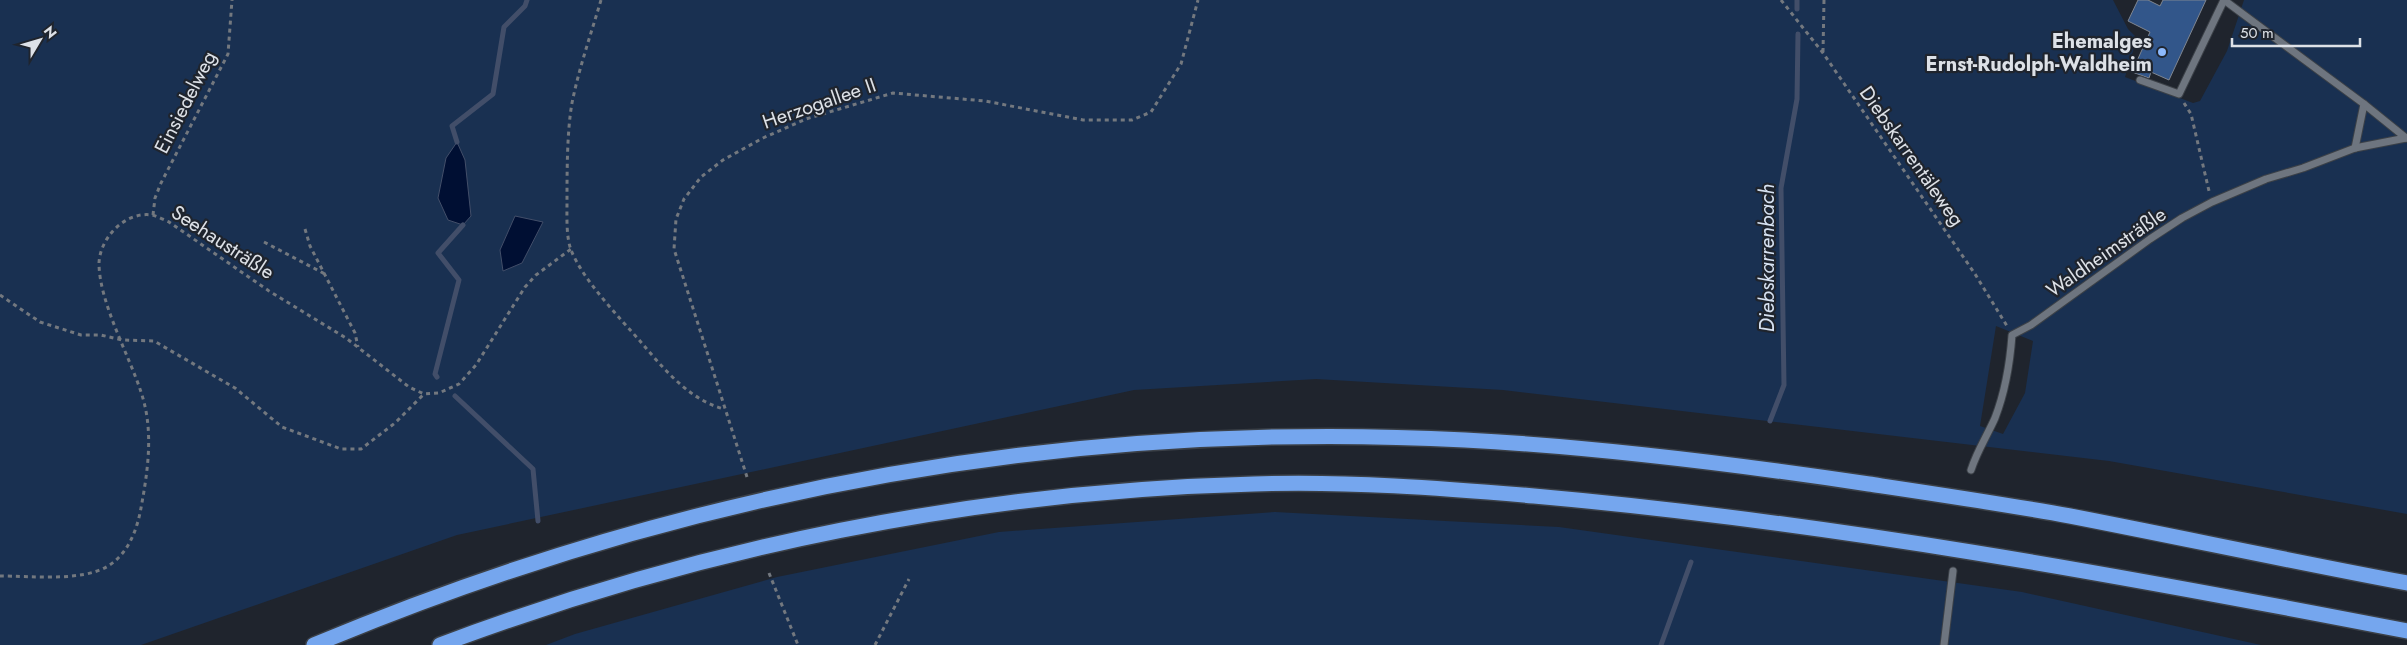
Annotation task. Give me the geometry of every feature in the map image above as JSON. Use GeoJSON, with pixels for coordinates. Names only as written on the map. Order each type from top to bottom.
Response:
{"type":"FeatureCollection","features":[{"type":"Feature","properties":{"kind":"highway"},"geometry":{"type":"LineString","coordinates":[[314,645],[407,607],[546,558],[636,530],[775,496],[871,477],[990,458],[1158,441],[1263,437],[1465,440],[1606,450],[1719,463],[2065,515],[2407,583]]}},
{"type":"Feature","properties":{"kind":"highway"},"geometry":{"type":"LineString","coordinates":[[440,645],[523,615],[613,586],[694,564],[838,531],[937,513],[1096,493],[1255,484],[1413,487],[1586,500],[1711,514],[1857,534],[2039,563],[2407,631]]}},
{"type":"Feature","properties":{"kind":"lane"},"geometry":{"type":"LineString","coordinates":[[2140,80],[2179,94],[2224,0],[2364,104],[2406,138]]}},
{"type":"Feature","properties":{"kind":"lane"},"geometry":{"type":"LineString","coordinates":[[2355,148],[2364,104]]}},
{"type":"Feature","properties":{"kind":"lane","name":"Waldheimsträßle"},"geometry":{"type":"LineString","coordinates":[[2012,335],[2031,325],[2182,218],[2212,202],[2266,179],[2303,168],[2355,148],[2406,138]]}},
{"type":"Feature","properties":{"kind":"lane"},"geometry":{"type":"LineString","coordinates":[[1970,470],[1976,450],[1994,418],[2010,362],[2012,335]]}},
{"type":"Feature","properties":{"kind":"lane"},"geometry":{"type":"LineString","coordinates":[[1944,645],[1953,570]]}},
{"type":"Feature","properties":{"kind":"path","name":"Einsiedelweg"},"geometry":{"type":"LineString","coordinates":[[153,215],[155,198],[161,182],[228,54],[232,0]]}},
{"type":"Feature","properties":{"kind":"path"},"geometry":{"type":"LineString","coordinates":[[601,0],[572,103],[567,182],[567,221],[571,249],[583,271],[616,315],[657,360],[683,387],[710,405],[724,409]]}},
{"type":"Feature","properties":{"kind":"path","name":"Herzogallee II"},"geometry":{"type":"LineString","coordinates":[[747,477],[674,248],[676,219],[684,199],[701,176],[723,160],[798,122],[893,93],[985,101],[1083,120],[1132,120],[1151,112],[1181,64],[1198,0]]}},
{"type":"Feature","properties":{"kind":"path","name":"Diebskarrentäleweg"},"geometry":{"type":"LineString","coordinates":[[1781,0],[1822,53],[1975,274],[2012,335]]}},
{"type":"Feature","properties":{"kind":"path"},"geometry":{"type":"LineString","coordinates":[[1822,53],[1824,0]]}},
{"type":"Feature","properties":{"kind":"path"},"geometry":{"type":"LineString","coordinates":[[2191,114],[2212,202]]}},
{"type":"Feature","properties":{"kind":"path","name":"Seehausträßle"},"geometry":{"type":"LineString","coordinates":[[0,576],[86,574],[108,567],[119,558],[136,531],[149,452],[148,422],[142,394],[102,288],[99,262],[108,236],[123,222],[139,215],[153,215],[169,222],[358,348],[409,387],[424,394]]}},
{"type":"Feature","properties":{"kind":"path"},"geometry":{"type":"LineString","coordinates":[[305,229],[310,246],[355,333],[358,348]]}},
{"type":"Feature","properties":{"kind":"path"},"geometry":{"type":"LineString","coordinates":[[264,242],[325,275]]}},
{"type":"Feature","properties":{"kind":"path"},"geometry":{"type":"LineString","coordinates":[[0,295],[40,322],[81,335],[101,334],[122,340],[154,341],[235,388],[282,426],[341,449],[361,449],[395,423],[424,394],[439,392],[459,384],[476,365],[525,287],[536,275],[571,249]]}},
{"type":"Feature","properties":{"kind":"path"},"geometry":{"type":"LineString","coordinates":[[770,573],[798,645]]}},
{"type":"Feature","properties":{"kind":"path"},"geometry":{"type":"LineString","coordinates":[[875,645],[909,579]]}},
{"type":"Feature","properties":{"kind":"shaded area"},"geometry":{"type":"Polygon","coordinates":[[[0,0],[2113,0],[2128,29],[2137,38],[2125,77],[2193,103],[2200,101],[2227,51],[2244,0],[2407,0],[2407,514],[2109,461],[1503,390],[1316,379],[1134,390],[457,535],[141,645],[0,645],[0,0]],[[1996,326],[1980,426],[2003,434],[2025,393],[2033,341],[1996,326]]]}},
{"type":"Feature","properties":{"kind":"shaded area"},"geometry":{"type":"Polygon","coordinates":[[[457,142],[465,160],[471,216],[463,225],[448,220],[438,198],[446,158],[457,142]]]}},
{"type":"Feature","properties":{"kind":"shaded area"},"geometry":{"type":"Polygon","coordinates":[[[515,216],[543,222],[522,263],[503,271],[500,250],[515,216]]]}},
{"type":"Feature","properties":{"kind":"shaded area"},"geometry":{"type":"Polygon","coordinates":[[[1275,512],[1559,527],[2022,592],[2261,645],[546,645],[575,634],[777,577],[999,532],[1275,512]]]}},
{"type":"Feature","properties":{"kind":"building","name":"Ehemalges Ernst-Rudolph-Waldheim"},"geometry":{"type":"Polygon","coordinates":[[[2138,0],[2148,0],[2160,6],[2163,0],[2206,0],[2169,80],[2151,72],[2149,78],[2132,72],[2150,32],[2128,21],[2138,0]]]}},
{"type":"Feature","properties":{"kind":"waterway"},"geometry":{"type":"LineString","coordinates":[[457,142],[452,126],[493,94],[504,27],[525,6],[527,0]]}},
{"type":"Feature","properties":{"kind":"waterway"},"geometry":{"type":"LineString","coordinates":[[1797,0],[1797,9]]}},
{"type":"Feature","properties":{"kind":"waterway","name":"Diebskarrenbach"},"geometry":{"type":"LineString","coordinates":[[1770,421],[1784,385],[1781,188],[1797,99],[1798,34]]}},
{"type":"Feature","properties":{"kind":"waterway"},"geometry":{"type":"LineString","coordinates":[[437,377],[435,374],[459,280],[438,253],[463,225]]}},
{"type":"Feature","properties":{"kind":"waterway"},"geometry":{"type":"LineString","coordinates":[[455,396],[533,469],[538,521]]}},
{"type":"Feature","properties":{"kind":"waterway","name":"Diebskarrenbach"},"geometry":{"type":"LineString","coordinates":[[1661,645],[1691,562]]}},
{"type":"Feature","properties":{"kind":"place","name":"Ehemalges Ernst-Rudolph-Waldheim"},"geometry":{"type":"Point","coordinates":[2162,52]}}]}
